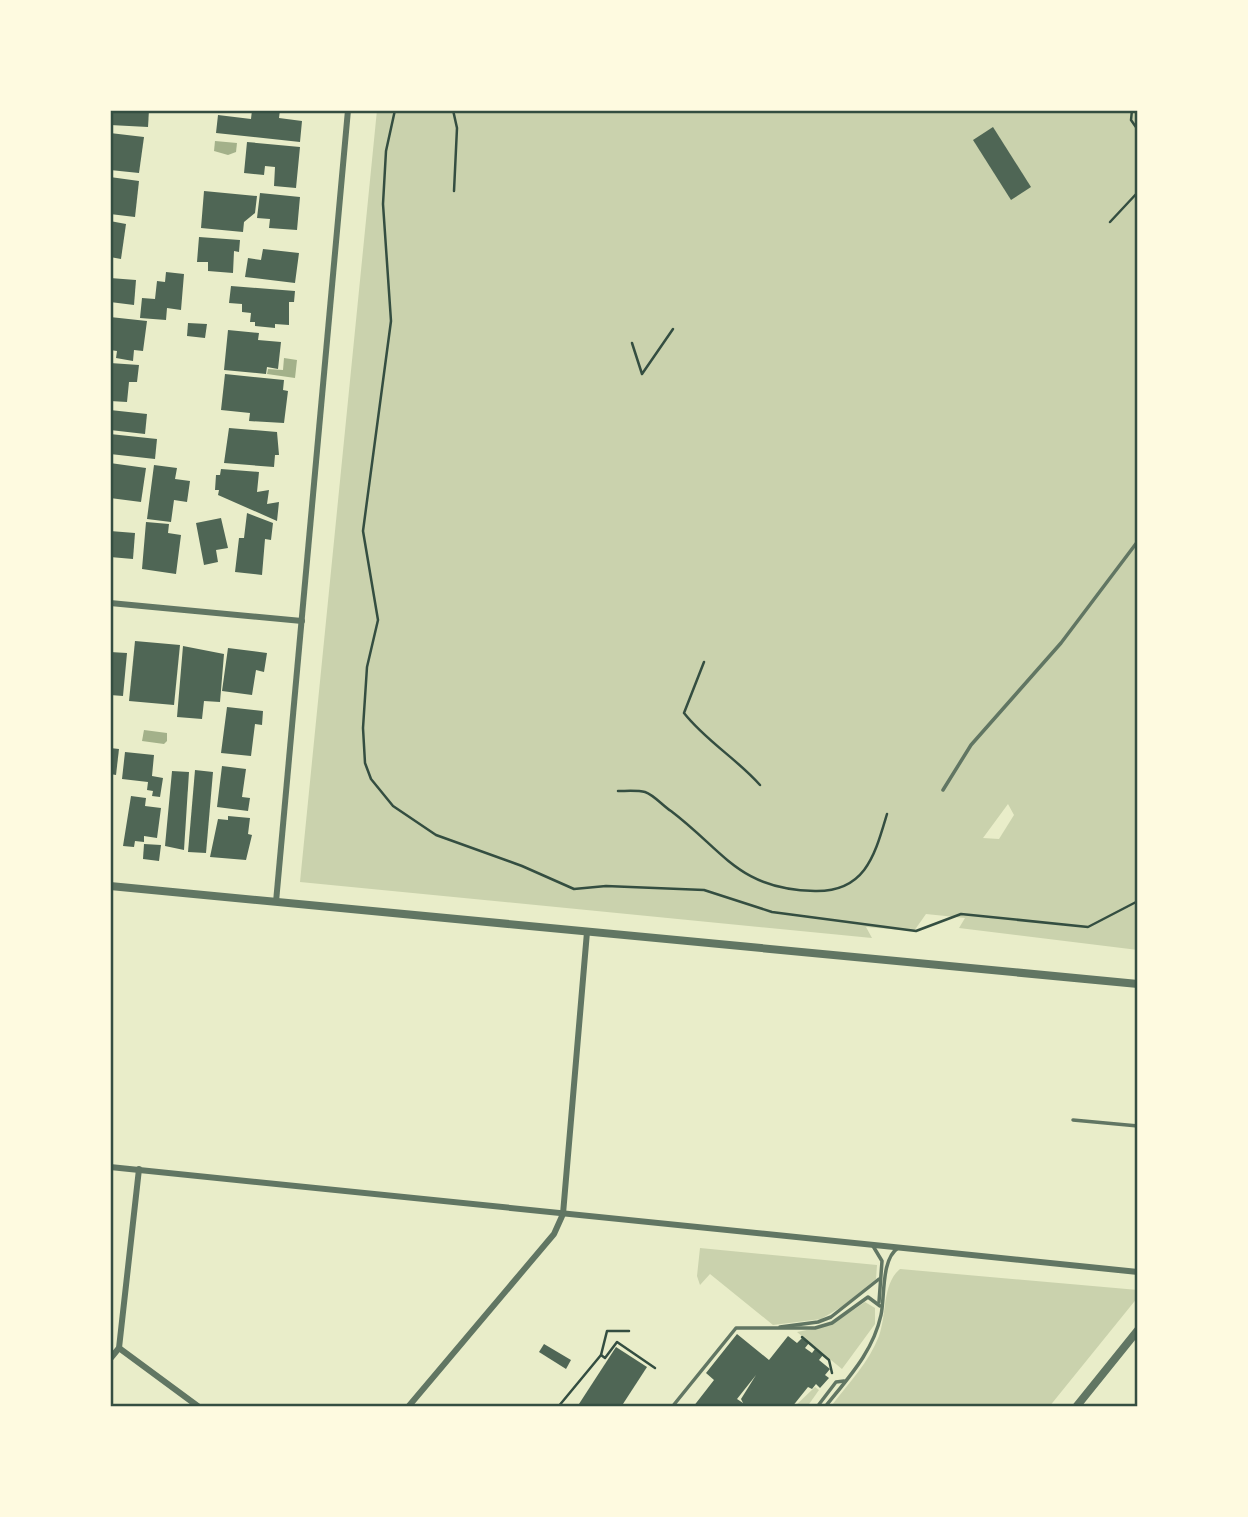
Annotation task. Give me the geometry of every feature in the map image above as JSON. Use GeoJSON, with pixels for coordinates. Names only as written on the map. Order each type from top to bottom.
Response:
{"type":"FeatureCollection","features":[{"type":"Feature","properties":{"kind":"street"},"geometry":{"type":"LineString","coordinates":[[276,902],[348,110]]}},
{"type":"Feature","properties":{"kind":"street"},"geometry":{"type":"LineString","coordinates":[[110,603],[302,621]]}},
{"type":"Feature","properties":{"kind":"street"},"geometry":{"type":"LineString","coordinates":[[110,886],[1138,984]]}},
{"type":"Feature","properties":{"kind":"street"},"geometry":{"type":"LineString","coordinates":[[408,1407],[554,1234],[563,1214],[587,932]]}},
{"type":"Feature","properties":{"kind":"street"},"geometry":{"type":"LineString","coordinates":[[110,1167],[1138,1272]]}},
{"type":"Feature","properties":{"kind":"street"},"geometry":{"type":"LineString","coordinates":[[110,1359],[119,1348],[139,1169]]}},
{"type":"Feature","properties":{"kind":"street"},"geometry":{"type":"LineString","coordinates":[[1076,1407],[1138,1330]]}},
{"type":"Feature","properties":{"kind":"street"},"geometry":{"type":"LineString","coordinates":[[119,1348],[199,1407]]}},
{"type":"Feature","properties":{"kind":"lane"},"geometry":{"type":"LineString","coordinates":[[943,790],[971,745],[1062,643],[1138,541]]}},
{"type":"Feature","properties":{"kind":"lane"},"geometry":{"type":"LineString","coordinates":[[1073,1120],[1138,1126]]}},
{"type":"Feature","properties":{"kind":"lane"},"geometry":{"type":"LineString","coordinates":[[871,1244],[882,1261],[879,1279],[881,1314]]}},
{"type":"Feature","properties":{"kind":"lane"},"geometry":{"type":"LineString","coordinates":[[825,1407],[871,1346],[881,1314],[889,1258],[901,1247]]}},
{"type":"Feature","properties":{"kind":"lane"},"geometry":{"type":"LineString","coordinates":[[673,1407],[733,1330],[775,1327],[831,1317],[879,1279]]}},
{"type":"Feature","properties":{"kind":"lane"},"geometry":{"type":"LineString","coordinates":[[775,1327],[789,1329],[824,1326],[867,1297],[874,1298],[880,1306]]}},
{"type":"Feature","properties":{"kind":"lane"},"geometry":{"type":"LineString","coordinates":[[817,1407],[836,1382],[846,1381]]}},
{"type":"Feature","properties":{"kind":"path"},"geometry":{"type":"LineString","coordinates":[[395,110],[386,151],[383,204],[391,321],[363,531],[378,620],[367,667],[363,728],[365,763],[371,779],[393,806],[436,835],[574,889],[704,890],[772,912],[916,931],[961,914],[1088,927],[1138,901]]}},
{"type":"Feature","properties":{"kind":"path"},"geometry":{"type":"LineString","coordinates":[[453,110],[457,128],[454,191]]}},
{"type":"Feature","properties":{"kind":"path"},"geometry":{"type":"LineString","coordinates":[[1132,110],[1131,120],[1138,130]]}},
{"type":"Feature","properties":{"kind":"path"},"geometry":{"type":"LineString","coordinates":[[1110,222],[1138,192]]}},
{"type":"Feature","properties":{"kind":"path"},"geometry":{"type":"LineString","coordinates":[[632,343],[642,374],[673,329]]}},
{"type":"Feature","properties":{"kind":"path"},"geometry":{"type":"LineString","coordinates":[[704,662],[684,713],[703,737],[721,747],[760,785]]}},
{"type":"Feature","properties":{"kind":"path"},"geometry":{"type":"LineString","coordinates":[[618,791],[646,792],[680,819],[722,859],[755,880],[788,890],[824,891],[853,882],[865,872],[876,849],[887,814]]}},
{"type":"Feature","properties":{"kind":"path"},"geometry":{"type":"LineString","coordinates":[[789,1329],[829,1360],[833,1368],[832,1378]]}},
{"type":"Feature","properties":{"kind":"path"},"geometry":{"type":"LineString","coordinates":[[558,1407],[601,1355],[607,1331],[629,1331]]}},
{"type":"Feature","properties":{"kind":"path"},"geometry":{"type":"LineString","coordinates":[[601,1355],[605,1358],[617,1342],[654,1368]]}},
{"type":"Feature","properties":{"kind":"shaded area"},"geometry":{"type":"Polygon","coordinates":[[[377,110],[1138,110],[1138,950],[959,928],[965,918],[926,914],[914,931],[866,927],[872,938],[300,882],[377,110]],[[1008,804],[983,838],[999,839],[1014,815],[1008,804]]]}},
{"type":"Feature","properties":{"kind":"shaded area"},"geometry":{"type":"Polygon","coordinates":[[[215,141],[237,143],[236,152],[228,155],[214,151],[215,141]]]}},
{"type":"Feature","properties":{"kind":"shaded area"},"geometry":{"type":"Polygon","coordinates":[[[284,358],[297,360],[295,378],[267,374],[268,369],[283,370],[284,358]]]}},
{"type":"Feature","properties":{"kind":"shaded area"},"geometry":{"type":"Polygon","coordinates":[[[144,730],[167,733],[167,741],[164,744],[142,741],[144,730]]]}},
{"type":"Feature","properties":{"kind":"shaded area"},"geometry":{"type":"Polygon","coordinates":[[[700,1248],[877,1265],[876,1279],[843,1306],[821,1319],[773,1325],[710,1274],[700,1285],[697,1276],[700,1248]]]}},
{"type":"Feature","properties":{"kind":"shaded area"},"geometry":{"type":"Polygon","coordinates":[[[900,1269],[1138,1290],[1138,1297],[1049,1407],[832,1405],[875,1346],[890,1283],[900,1269]]]}},
{"type":"Feature","properties":{"kind":"shaded area"},"geometry":{"type":"Polygon","coordinates":[[[865,1302],[875,1308],[875,1324],[842,1369],[797,1332],[831,1325],[865,1302]]]}},
{"type":"Feature","properties":{"kind":"shaded area"},"geometry":{"type":"Polygon","coordinates":[[[815,1387],[819,1390],[807,1407],[794,1407],[815,1387]]]}},
{"type":"Feature","properties":{"kind":"building"},"geometry":{"type":"Polygon","coordinates":[[[110,110],[149,110],[148,127],[110,125],[110,110]]]}},
{"type":"Feature","properties":{"kind":"building"},"geometry":{"type":"Polygon","coordinates":[[[252,110],[280,110],[279,118],[302,121],[300,142],[216,133],[218,115],[251,119],[252,110]]]}},
{"type":"Feature","properties":{"kind":"building"},"geometry":{"type":"Polygon","coordinates":[[[993,127],[1031,187],[1011,200],[973,140],[993,127]]]}},
{"type":"Feature","properties":{"kind":"building"},"geometry":{"type":"Polygon","coordinates":[[[110,133],[144,137],[139,173],[110,170],[110,133]]]}},
{"type":"Feature","properties":{"kind":"building"},"geometry":{"type":"Polygon","coordinates":[[[247,142],[300,147],[296,188],[274,186],[275,167],[265,166],[264,175],[244,173],[247,142]]]}},
{"type":"Feature","properties":{"kind":"building"},"geometry":{"type":"Polygon","coordinates":[[[110,177],[139,181],[135,217],[110,214],[110,177]]]}},
{"type":"Feature","properties":{"kind":"building"},"geometry":{"type":"Polygon","coordinates":[[[204,191],[257,196],[255,213],[244,222],[243,232],[201,228],[204,191]]]}},
{"type":"Feature","properties":{"kind":"building"},"geometry":{"type":"Polygon","coordinates":[[[260,193],[300,197],[297,230],[269,228],[270,219],[257,218],[260,193]]]}},
{"type":"Feature","properties":{"kind":"building"},"geometry":{"type":"Polygon","coordinates":[[[110,221],[126,224],[121,259],[110,257],[110,221]]]}},
{"type":"Feature","properties":{"kind":"building"},"geometry":{"type":"Polygon","coordinates":[[[199,237],[240,240],[239,252],[234,251],[233,273],[208,271],[208,262],[197,262],[199,237]]]}},
{"type":"Feature","properties":{"kind":"building"},"geometry":{"type":"Polygon","coordinates":[[[263,249],[299,253],[295,283],[245,277],[248,258],[261,260],[263,249]]]}},
{"type":"Feature","properties":{"kind":"building"},"geometry":{"type":"Polygon","coordinates":[[[166,272],[184,274],[181,310],[167,308],[166,320],[140,318],[142,298],[155,299],[157,281],[165,282],[166,272]]]}},
{"type":"Feature","properties":{"kind":"building"},"geometry":{"type":"Polygon","coordinates":[[[110,278],[136,280],[134,305],[110,302],[110,278]]]}},
{"type":"Feature","properties":{"kind":"building"},"geometry":{"type":"Polygon","coordinates":[[[231,286],[295,291],[294,302],[289,302],[289,325],[275,324],[275,328],[255,326],[255,322],[250,322],[251,313],[242,312],[242,304],[229,303],[231,286]]]}},
{"type":"Feature","properties":{"kind":"building"},"geometry":{"type":"Polygon","coordinates":[[[110,317],[147,321],[143,351],[134,350],[133,361],[116,358],[117,351],[110,350],[110,317]]]}},
{"type":"Feature","properties":{"kind":"building"},"geometry":{"type":"Polygon","coordinates":[[[188,323],[207,324],[205,338],[187,336],[188,323]]]}},
{"type":"Feature","properties":{"kind":"building"},"geometry":{"type":"Polygon","coordinates":[[[228,330],[259,333],[258,340],[281,342],[278,369],[267,367],[266,374],[224,370],[228,330]]]}},
{"type":"Feature","properties":{"kind":"building"},"geometry":{"type":"Polygon","coordinates":[[[110,363],[139,365],[137,382],[129,382],[127,402],[110,401],[110,363]]]}},
{"type":"Feature","properties":{"kind":"building"},"geometry":{"type":"Polygon","coordinates":[[[225,374],[284,380],[283,390],[288,391],[284,423],[249,421],[250,413],[221,410],[225,374]]]}},
{"type":"Feature","properties":{"kind":"building"},"geometry":{"type":"Polygon","coordinates":[[[110,410],[147,414],[145,434],[110,430],[110,410]]]}},
{"type":"Feature","properties":{"kind":"building"},"geometry":{"type":"Polygon","coordinates":[[[229,428],[277,432],[279,455],[275,455],[274,467],[224,463],[229,428]]]}},
{"type":"Feature","properties":{"kind":"building"},"geometry":{"type":"Polygon","coordinates":[[[110,434],[157,439],[155,459],[110,454],[110,434]]]}},
{"type":"Feature","properties":{"kind":"building"},"geometry":{"type":"Polygon","coordinates":[[[110,463],[146,468],[141,502],[110,498],[110,463]]]}},
{"type":"Feature","properties":{"kind":"building"},"geometry":{"type":"Polygon","coordinates":[[[154,465],[177,468],[175,479],[190,481],[187,502],[174,500],[171,522],[147,519],[154,465]]]}},
{"type":"Feature","properties":{"kind":"building"},"geometry":{"type":"Polygon","coordinates":[[[221,469],[259,472],[257,492],[269,490],[267,504],[279,502],[277,521],[218,495],[219,490],[215,490],[216,475],[220,475],[221,469]]]}},
{"type":"Feature","properties":{"kind":"building"},"geometry":{"type":"Polygon","coordinates":[[[247,513],[273,523],[271,540],[265,539],[262,575],[235,572],[239,538],[244,538],[247,513]]]}},
{"type":"Feature","properties":{"kind":"building"},"geometry":{"type":"Polygon","coordinates":[[[221,518],[228,548],[216,550],[218,562],[204,565],[196,523],[221,518]]]}},
{"type":"Feature","properties":{"kind":"building"},"geometry":{"type":"Polygon","coordinates":[[[146,522],[169,524],[168,533],[181,535],[176,574],[142,569],[146,522]]]}},
{"type":"Feature","properties":{"kind":"building"},"geometry":{"type":"Polygon","coordinates":[[[110,531],[135,533],[133,559],[110,557],[110,531]]]}},
{"type":"Feature","properties":{"kind":"building"},"geometry":{"type":"Polygon","coordinates":[[[135,641],[180,645],[174,705],[129,701],[135,641]]]}},
{"type":"Feature","properties":{"kind":"building"},"geometry":{"type":"Polygon","coordinates":[[[183,646],[224,654],[220,702],[204,701],[202,719],[177,717],[183,646]]]}},
{"type":"Feature","properties":{"kind":"building"},"geometry":{"type":"Polygon","coordinates":[[[228,648],[267,653],[264,672],[256,670],[252,695],[222,691],[228,648]]]}},
{"type":"Feature","properties":{"kind":"building"},"geometry":{"type":"Polygon","coordinates":[[[110,652],[127,653],[123,696],[110,695],[110,652]]]}},
{"type":"Feature","properties":{"kind":"building"},"geometry":{"type":"Polygon","coordinates":[[[227,707],[263,711],[262,725],[255,724],[251,756],[221,753],[227,707]]]}},
{"type":"Feature","properties":{"kind":"building"},"geometry":{"type":"Polygon","coordinates":[[[110,748],[119,749],[116,775],[110,774],[110,748]]]}},
{"type":"Feature","properties":{"kind":"building"},"geometry":{"type":"Polygon","coordinates":[[[125,752],[154,755],[152,776],[163,778],[160,797],[152,796],[153,791],[147,790],[148,782],[122,779],[125,752]]]}},
{"type":"Feature","properties":{"kind":"building"},"geometry":{"type":"Polygon","coordinates":[[[222,766],[246,769],[242,797],[250,798],[248,811],[217,807],[222,766]]]}},
{"type":"Feature","properties":{"kind":"building"},"geometry":{"type":"Polygon","coordinates":[[[195,770],[213,772],[206,853],[188,852],[195,770]]]}},
{"type":"Feature","properties":{"kind":"building"},"geometry":{"type":"Polygon","coordinates":[[[172,771],[189,772],[184,850],[165,846],[172,771]]]}},
{"type":"Feature","properties":{"kind":"building"},"geometry":{"type":"Polygon","coordinates":[[[131,796],[146,798],[145,806],[161,808],[157,838],[144,836],[144,842],[135,841],[134,847],[123,846],[131,796]]]}},
{"type":"Feature","properties":{"kind":"building"},"geometry":{"type":"Polygon","coordinates":[[[228,816],[250,818],[248,834],[252,835],[246,860],[210,857],[218,819],[228,820],[228,816]]]}},
{"type":"Feature","properties":{"kind":"building"},"geometry":{"type":"Polygon","coordinates":[[[144,844],[161,845],[159,861],[143,859],[144,844]]]}},
{"type":"Feature","properties":{"kind":"building"},"geometry":{"type":"Polygon","coordinates":[[[737,1334],[769,1360],[788,1336],[797,1343],[802,1338],[809,1343],[805,1348],[812,1353],[815,1349],[823,1355],[819,1360],[830,1369],[825,1375],[829,1378],[820,1388],[816,1384],[812,1389],[808,1387],[792,1407],[693,1407],[714,1380],[706,1373],[737,1334]],[[756,1375],[737,1399],[743,1403],[741,1399],[756,1375]]]}},
{"type":"Feature","properties":{"kind":"building"},"geometry":{"type":"Polygon","coordinates":[[[544,1344],[571,1360],[566,1369],[539,1352],[544,1344]]]}},
{"type":"Feature","properties":{"kind":"building"},"geometry":{"type":"Polygon","coordinates":[[[616,1347],[647,1367],[621,1407],[577,1407],[616,1347]]]}}]}
